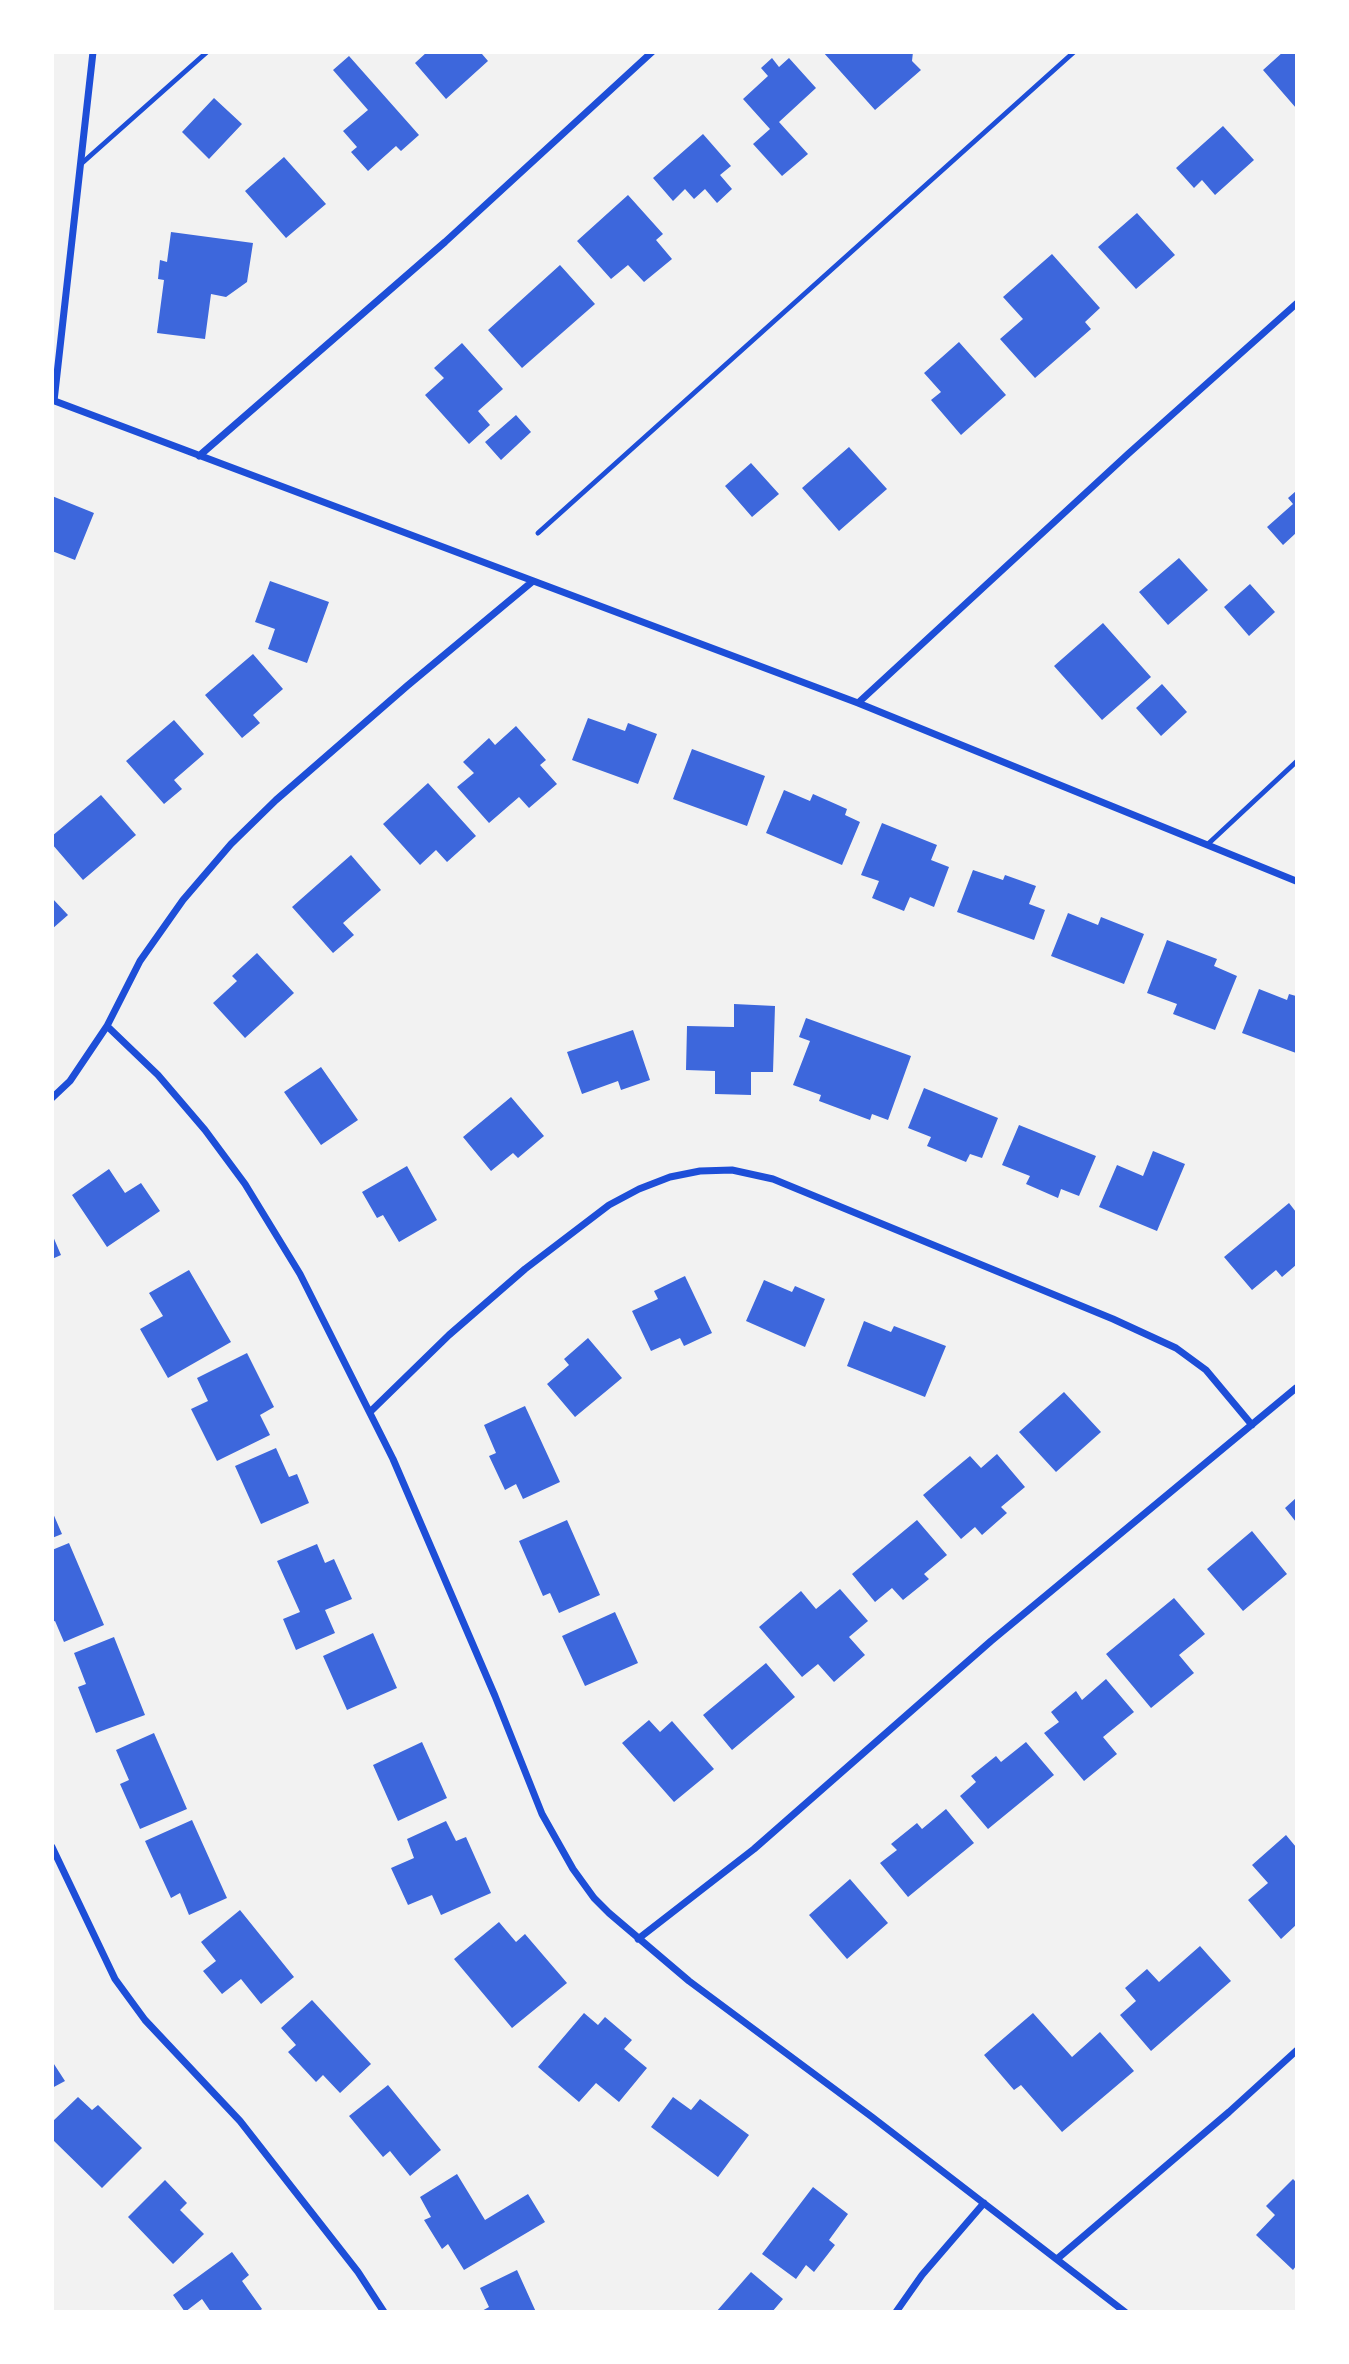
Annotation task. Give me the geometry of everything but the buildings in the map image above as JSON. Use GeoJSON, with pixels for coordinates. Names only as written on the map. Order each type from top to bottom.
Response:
{"type":"FeatureCollection","features":[{"type":"Feature","properties":{"kind":"street"},"geometry":{"type":"LineString","coordinates":[[93,52],[53,401],[858,703],[1297,881]]}},
{"type":"Feature","properties":{"kind":"street"},"geometry":{"type":"LineString","coordinates":[[199,456],[435,250],[652,52]]}},
{"type":"Feature","properties":{"kind":"street"},"geometry":{"type":"LineString","coordinates":[[858,703],[1128,454],[1297,304]]}},
{"type":"Feature","properties":{"kind":"street"},"geometry":{"type":"LineString","coordinates":[[52,1098],[71,1081],[107,1026],[140,961],[183,900],[231,844],[276,800],[533,581]]}},
{"type":"Feature","properties":{"kind":"street"},"geometry":{"type":"LineString","coordinates":[[107,1026],[158,1075],[197,1121],[244,1185],[300,1274],[370,1411],[495,1696],[542,1814],[573,1869],[594,1898],[689,1981],[873,2117],[1125,2312]]}},
{"type":"Feature","properties":{"kind":"street"},"geometry":{"type":"LineString","coordinates":[[370,1411],[449,1335],[525,1269],[608,1205],[670,1177],[700,1171],[732,1170],[773,1179],[1113,1319],[1176,1348],[1206,1370],[1252,1425]]}},
{"type":"Feature","properties":{"kind":"street"},"geometry":{"type":"LineString","coordinates":[[638,1939],[754,1849],[991,1641],[1297,1388]]}},
{"type":"Feature","properties":{"kind":"street"},"geometry":{"type":"LineString","coordinates":[[52,1847],[115,1979],[145,2020],[240,2120],[358,2272],[384,2312]]}},
{"type":"Feature","properties":{"kind":"street"},"geometry":{"type":"LineString","coordinates":[[1057,2259],[1297,2050]]}},
{"type":"Feature","properties":{"kind":"street"},"geometry":{"type":"LineString","coordinates":[[896,2312],[922,2275],[984,2203]]}},
{"type":"Feature","properties":{"kind":"lane"},"geometry":{"type":"LineString","coordinates":[[80,164],[207,52]]}},
{"type":"Feature","properties":{"kind":"lane"},"geometry":{"type":"LineString","coordinates":[[538,533],[1074,52]]}},
{"type":"Feature","properties":{"kind":"lane"},"geometry":{"type":"LineString","coordinates":[[1208,844],[1297,762]]}}]}
